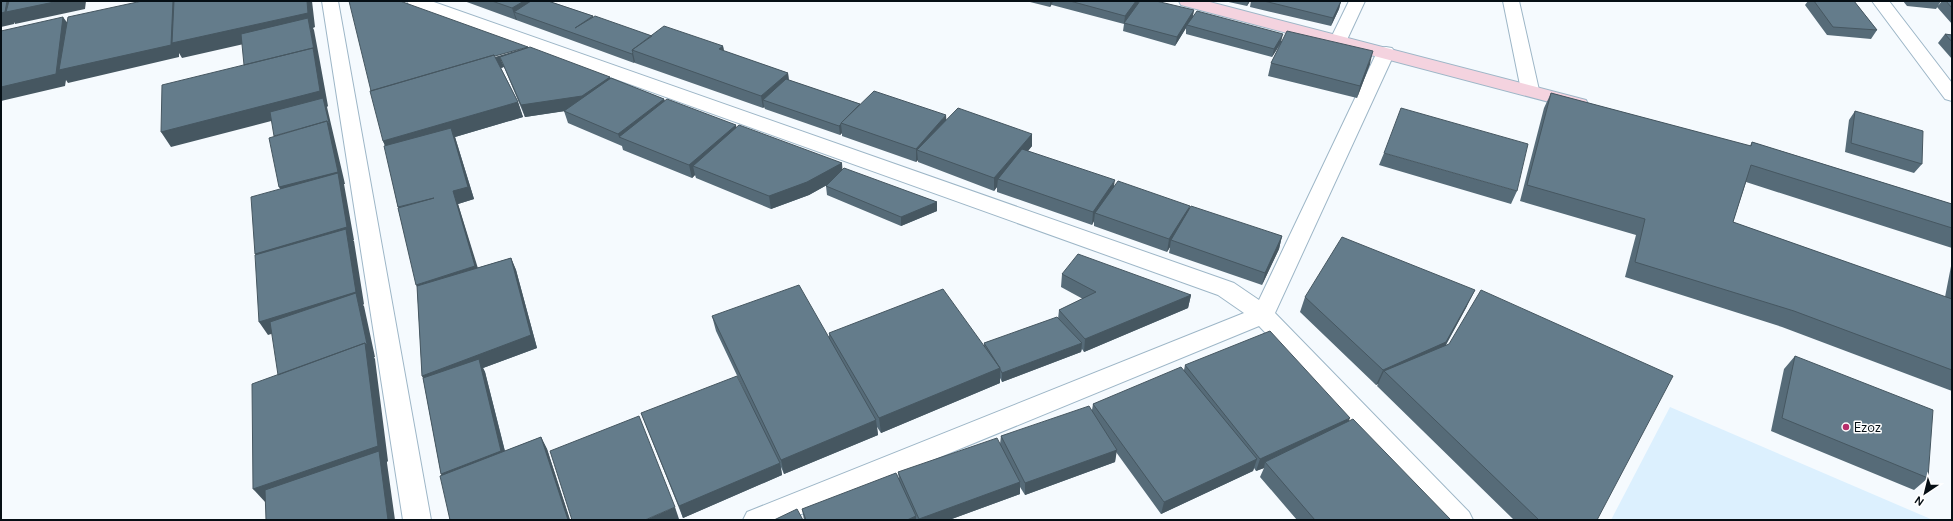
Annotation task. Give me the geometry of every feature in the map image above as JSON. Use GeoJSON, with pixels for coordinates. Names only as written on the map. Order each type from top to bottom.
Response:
{"type":"FeatureCollection","features":[{"type":"Feature","properties":{"kind":"main road"},"geometry":{"type":"LineString","coordinates":[[1187,1],[1386,52],[1598,109]]}},
{"type":"Feature","properties":{"kind":"street"},"geometry":{"type":"LineString","coordinates":[[330,1],[417,520]]}},
{"type":"Feature","properties":{"kind":"street"},"geometry":{"type":"LineString","coordinates":[[415,1],[1226,289],[1263,314],[1459,520]]}},
{"type":"Feature","properties":{"kind":"street"},"geometry":{"type":"LineString","coordinates":[[1338,40],[1357,1]]}},
{"type":"Feature","properties":{"kind":"street"},"geometry":{"type":"LineString","coordinates":[[1511,1],[1530,90]]}},
{"type":"Feature","properties":{"kind":"street"},"geometry":{"type":"LineString","coordinates":[[1880,1],[1952,95]]}},
{"type":"Feature","properties":{"kind":"street"},"geometry":{"type":"LineString","coordinates":[[757,520],[1263,314],[1386,52]]}},
{"type":"Feature","properties":{"kind":"shaded area"},"geometry":{"type":"Polygon","coordinates":[[[1670,407],[1933,520],[1611,520],[1670,407]]]}},
{"type":"Feature","properties":{"kind":"building"},"geometry":{"type":"Polygon","coordinates":[[[1,1],[7,1],[5,12],[1,13],[1,1]]]}},
{"type":"Feature","properties":{"kind":"building"},"geometry":{"type":"Polygon","coordinates":[[[9,1],[59,1],[6,12],[9,1]]]}},
{"type":"Feature","properties":{"kind":"building"},"geometry":{"type":"Polygon","coordinates":[[[142,1],[173,1],[171,45],[59,70],[68,17],[142,1]]]}},
{"type":"Feature","properties":{"kind":"building"},"geometry":{"type":"Polygon","coordinates":[[[174,1],[307,1],[308,13],[172,43],[174,1]]]}},
{"type":"Feature","properties":{"kind":"building"},"geometry":{"type":"Polygon","coordinates":[[[349,1],[400,1],[528,47],[495,56],[494,55],[371,91],[349,1]]]}},
{"type":"Feature","properties":{"kind":"building"},"geometry":{"type":"Polygon","coordinates":[[[492,1],[524,1],[512,8],[492,1]]]}},
{"type":"Feature","properties":{"kind":"building"},"geometry":{"type":"Polygon","coordinates":[[[531,1],[548,1],[593,16],[575,28],[595,16],[652,36],[632,50],[632,54],[514,12],[531,1]]]}},
{"type":"Feature","properties":{"kind":"building"},"geometry":{"type":"Polygon","coordinates":[[[1070,1],[1136,1],[1125,16],[1070,1]]]}},
{"type":"Feature","properties":{"kind":"building"},"geometry":{"type":"Polygon","coordinates":[[[1140,1],[1156,1],[1194,10],[1177,37],[1124,23],[1140,1]]]}},
{"type":"Feature","properties":{"kind":"building"},"geometry":{"type":"Polygon","coordinates":[[[1264,1],[1341,1],[1333,18],[1264,1]]]}},
{"type":"Feature","properties":{"kind":"building"},"geometry":{"type":"Polygon","coordinates":[[[1814,1],[1854,1],[1877,30],[1833,27],[1814,1]]]}},
{"type":"Feature","properties":{"kind":"building"},"geometry":{"type":"Polygon","coordinates":[[[1946,1],[1952,1],[1952,8],[1946,1]]]}},
{"type":"Feature","properties":{"kind":"building"},"geometry":{"type":"Polygon","coordinates":[[[1197,11],[1283,34],[1274,49],[1187,25],[1197,11]]]}},
{"type":"Feature","properties":{"kind":"building"},"geometry":{"type":"Polygon","coordinates":[[[63,17],[56,74],[1,87],[1,31],[63,17]]]}},
{"type":"Feature","properties":{"kind":"building"},"geometry":{"type":"Polygon","coordinates":[[[308,18],[314,50],[313,48],[244,65],[241,34],[308,18]]]}},
{"type":"Feature","properties":{"kind":"building"},"geometry":{"type":"Polygon","coordinates":[[[664,26],[723,46],[719,49],[788,73],[761,96],[632,50],[664,26]]]}},
{"type":"Feature","properties":{"kind":"building"},"geometry":{"type":"Polygon","coordinates":[[[1287,31],[1373,51],[1360,86],[1271,63],[1287,31]]]}},
{"type":"Feature","properties":{"kind":"building"},"geometry":{"type":"Polygon","coordinates":[[[1945,34],[1952,35],[1952,42],[1945,34]]]}},
{"type":"Feature","properties":{"kind":"building"},"geometry":{"type":"Polygon","coordinates":[[[530,47],[610,77],[582,96],[521,105],[500,57],[530,47]]]}},
{"type":"Feature","properties":{"kind":"building"},"geometry":{"type":"Polygon","coordinates":[[[313,48],[320,91],[161,132],[162,85],[313,48]]]}},
{"type":"Feature","properties":{"kind":"building"},"geometry":{"type":"Polygon","coordinates":[[[494,55],[518,102],[383,141],[370,91],[494,55]]]}},
{"type":"Feature","properties":{"kind":"building"},"geometry":{"type":"Polygon","coordinates":[[[611,78],[664,99],[618,134],[564,111],[611,78]]]}},
{"type":"Feature","properties":{"kind":"building"},"geometry":{"type":"Polygon","coordinates":[[[786,79],[860,104],[839,126],[763,100],[786,79]]]}},
{"type":"Feature","properties":{"kind":"building"},"geometry":{"type":"Polygon","coordinates":[[[874,91],[946,115],[916,149],[841,123],[874,91]]]}},
{"type":"Feature","properties":{"kind":"building"},"geometry":{"type":"Polygon","coordinates":[[[1551,93],[1751,146],[1752,142],[1952,204],[1952,228],[1751,165],[1733,222],[1952,299],[1952,370],[1794,311],[1635,262],[1645,219],[1527,185],[1551,93]]]}},
{"type":"Feature","properties":{"kind":"building"},"geometry":{"type":"Polygon","coordinates":[[[323,98],[328,124],[327,121],[274,136],[270,112],[323,98]]]}},
{"type":"Feature","properties":{"kind":"building"},"geometry":{"type":"Polygon","coordinates":[[[667,99],[736,125],[689,165],[619,137],[667,99]]]}},
{"type":"Feature","properties":{"kind":"building"},"geometry":{"type":"Polygon","coordinates":[[[958,108],[1032,134],[994,178],[917,150],[958,108]]]}},
{"type":"Feature","properties":{"kind":"building"},"geometry":{"type":"Polygon","coordinates":[[[1401,108],[1528,144],[1517,191],[1384,153],[1401,108]]]}},
{"type":"Feature","properties":{"kind":"building"},"geometry":{"type":"Polygon","coordinates":[[[1855,111],[1923,131],[1922,164],[1851,143],[1855,111]]]}},
{"type":"Feature","properties":{"kind":"building"},"geometry":{"type":"Polygon","coordinates":[[[327,121],[338,172],[279,187],[269,138],[327,121]]]}},
{"type":"Feature","properties":{"kind":"building"},"geometry":{"type":"Polygon","coordinates":[[[739,125],[842,163],[807,182],[769,196],[693,166],[739,125]]]}},
{"type":"Feature","properties":{"kind":"building"},"geometry":{"type":"Polygon","coordinates":[[[451,128],[468,187],[453,191],[475,266],[416,285],[398,208],[434,198],[398,207],[384,146],[451,128]]]}},
{"type":"Feature","properties":{"kind":"building"},"geometry":{"type":"Polygon","coordinates":[[[1022,149],[1115,180],[1093,212],[998,179],[1022,149]]]}},
{"type":"Feature","properties":{"kind":"building"},"geometry":{"type":"Polygon","coordinates":[[[844,168],[937,202],[901,217],[826,186],[844,168]]]}},
{"type":"Feature","properties":{"kind":"building"},"geometry":{"type":"Polygon","coordinates":[[[338,173],[347,227],[255,254],[251,197],[338,173]]]}},
{"type":"Feature","properties":{"kind":"building"},"geometry":{"type":"Polygon","coordinates":[[[1118,181],[1190,206],[1169,239],[1095,213],[1118,181]]]}},
{"type":"Feature","properties":{"kind":"building"},"geometry":{"type":"Polygon","coordinates":[[[1191,206],[1282,236],[1265,273],[1171,240],[1191,206]]]}},
{"type":"Feature","properties":{"kind":"building"},"geometry":{"type":"Polygon","coordinates":[[[346,229],[356,292],[259,322],[255,255],[346,229]]]}},
{"type":"Feature","properties":{"kind":"building"},"geometry":{"type":"Polygon","coordinates":[[[1342,237],[1475,290],[1446,342],[1383,370],[1305,297],[1342,237]]]}},
{"type":"Feature","properties":{"kind":"building"},"geometry":{"type":"Polygon","coordinates":[[[1078,254],[1191,295],[1085,339],[1059,310],[1096,292],[1062,274],[1078,254]]]}},
{"type":"Feature","properties":{"kind":"building"},"geometry":{"type":"Polygon","coordinates":[[[511,258],[531,335],[422,376],[417,286],[511,258]]]}},
{"type":"Feature","properties":{"kind":"building"},"geometry":{"type":"Polygon","coordinates":[[[799,285],[876,420],[781,460],[712,316],[799,285]]]}},
{"type":"Feature","properties":{"kind":"building"},"geometry":{"type":"Polygon","coordinates":[[[943,289],[1000,368],[879,418],[829,333],[943,289]]]}},
{"type":"Feature","properties":{"kind":"building"},"geometry":{"type":"Polygon","coordinates":[[[1481,290],[1673,376],[1597,520],[1539,520],[1384,371],[1449,344],[1481,290]]]}},
{"type":"Feature","properties":{"kind":"building"},"geometry":{"type":"Polygon","coordinates":[[[356,293],[367,344],[366,345],[365,343],[278,375],[270,322],[356,293]]]}},
{"type":"Feature","properties":{"kind":"building"},"geometry":{"type":"Polygon","coordinates":[[[1057,317],[1082,343],[1002,373],[984,343],[1057,317]]]}},
{"type":"Feature","properties":{"kind":"building"},"geometry":{"type":"Polygon","coordinates":[[[1270,331],[1350,418],[1260,459],[1185,365],[1270,331]]]}},
{"type":"Feature","properties":{"kind":"building"},"geometry":{"type":"Polygon","coordinates":[[[365,343],[378,446],[253,489],[252,384],[365,343]]]}},
{"type":"Feature","properties":{"kind":"building","name":"Ezoz"},"geometry":{"type":"Polygon","coordinates":[[[1795,356],[1933,410],[1928,478],[1782,418],[1795,356]]]}},
{"type":"Feature","properties":{"kind":"building"},"geometry":{"type":"Polygon","coordinates":[[[479,359],[501,451],[441,474],[423,378],[479,359]]]}},
{"type":"Feature","properties":{"kind":"building"},"geometry":{"type":"Polygon","coordinates":[[[1181,367],[1257,459],[1164,502],[1093,404],[1181,367]]]}},
{"type":"Feature","properties":{"kind":"building"},"geometry":{"type":"Polygon","coordinates":[[[737,376],[780,463],[679,506],[641,413],[737,376]]]}},
{"type":"Feature","properties":{"kind":"building"},"geometry":{"type":"Polygon","coordinates":[[[1089,406],[1117,450],[1025,483],[1001,436],[1089,406]]]}},
{"type":"Feature","properties":{"kind":"building"},"geometry":{"type":"Polygon","coordinates":[[[639,416],[675,507],[645,520],[572,520],[550,451],[639,416]]]}},
{"type":"Feature","properties":{"kind":"building"},"geometry":{"type":"Polygon","coordinates":[[[1353,419],[1451,520],[1315,520],[1265,462],[1353,419]]]}},
{"type":"Feature","properties":{"kind":"building"},"geometry":{"type":"Polygon","coordinates":[[[541,437],[568,520],[450,520],[440,476],[541,437]]]}},
{"type":"Feature","properties":{"kind":"building"},"geometry":{"type":"Polygon","coordinates":[[[997,438],[1020,482],[919,519],[898,472],[997,438]]]}},
{"type":"Feature","properties":{"kind":"building"},"geometry":{"type":"Polygon","coordinates":[[[379,451],[388,520],[266,520],[265,490],[379,451]]]}},
{"type":"Feature","properties":{"kind":"building"},"geometry":{"type":"Polygon","coordinates":[[[896,473],[916,516],[907,520],[806,520],[802,509],[896,473]]]}},
{"type":"Feature","properties":{"kind":"building"},"geometry":{"type":"Polygon","coordinates":[[[797,509],[803,520],[774,520],[797,509]]]}},
{"type":"Feature","properties":{"kind":"place","name":"Ezoz"},"geometry":{"type":"Point","coordinates":[1846,427]}}]}
